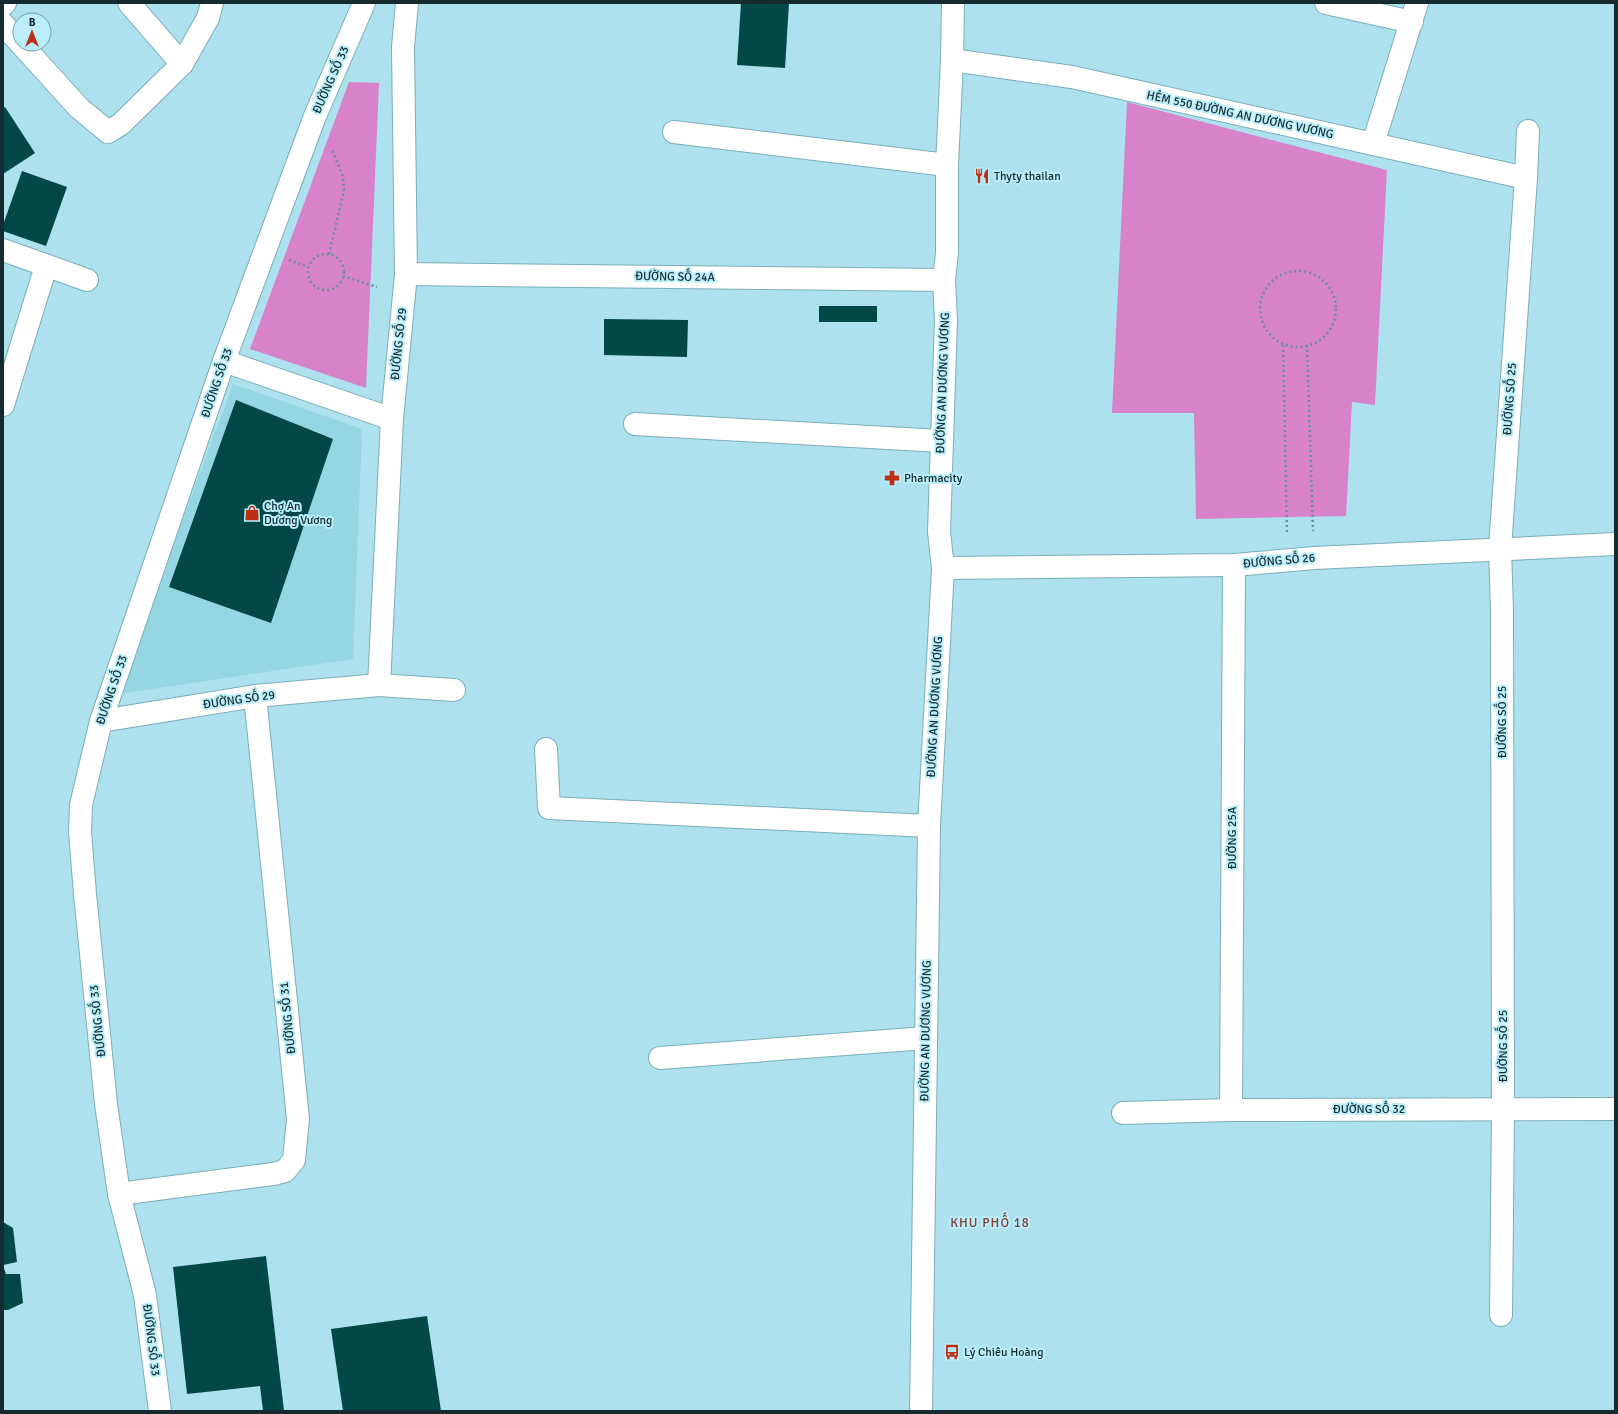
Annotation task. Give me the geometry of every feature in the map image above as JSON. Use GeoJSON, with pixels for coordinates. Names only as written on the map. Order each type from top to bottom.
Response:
{"type":"FeatureCollection","features":[{"type":"Feature","properties":{"kind":"street"},"geometry":{"type":"LineString","coordinates":[[129,3],[182,64]]}},
{"type":"Feature","properties":{"kind":"street"},"geometry":{"type":"LineString","coordinates":[[27,52],[79,108],[108,132],[121,124],[182,64],[208,18],[212,3]]}},
{"type":"Feature","properties":{"kind":"street","name":"ĐƯỜNG SỐ 33"},"geometry":{"type":"LineString","coordinates":[[160,1411],[145,1295],[119,1194],[106,1104],[80,832],[83,793],[101,721],[224,361],[315,116],[364,3]]}},
{"type":"Feature","properties":{"kind":"street","name":"ĐƯỜNG SỐ 29"},"geometry":{"type":"LineString","coordinates":[[379,685],[392,419],[406,274],[404,47],[407,3]]}},
{"type":"Feature","properties":{"kind":"street","name":"ĐƯỜNG AN DƯƠNG VƯƠNG"},"geometry":{"type":"LineString","coordinates":[[921,1411],[929,826],[943,568],[939,532],[946,320],[944,280],[947,253],[947,165],[953,3]]}},
{"type":"Feature","properties":{"kind":"street"},"geometry":{"type":"LineString","coordinates":[[1326,3],[1415,12],[1373,144]]}},
{"type":"Feature","properties":{"kind":"street"},"geometry":{"type":"LineString","coordinates":[[3,24],[12,35]]}},
{"type":"Feature","properties":{"kind":"street","name":"HẺM 550 ĐƯỜNG AN DƯƠNG VƯƠNG"},"geometry":{"type":"LineString","coordinates":[[952,60],[1072,78],[1526,178]]}},
{"type":"Feature","properties":{"kind":"street","name":"ĐƯỜNG SỐ 25"},"geometry":{"type":"LineString","coordinates":[[1501,1315],[1503,1109],[1502,619],[1500,548],[1528,131]]}},
{"type":"Feature","properties":{"kind":"street"},"geometry":{"type":"LineString","coordinates":[[674,132],[947,165]]}},
{"type":"Feature","properties":{"kind":"street"},"geometry":{"type":"LineString","coordinates":[[3,250],[87,280]]}},
{"type":"Feature","properties":{"kind":"street"},"geometry":{"type":"LineString","coordinates":[[3,405],[46,266]]}},
{"type":"Feature","properties":{"kind":"street","name":"ĐƯỜNG SỐ 24A"},"geometry":{"type":"LineString","coordinates":[[406,274],[944,280]]}},
{"type":"Feature","properties":{"kind":"street"},"geometry":{"type":"LineString","coordinates":[[224,361],[392,419]]}},
{"type":"Feature","properties":{"kind":"street"},"geometry":{"type":"LineString","coordinates":[[636,424],[941,441]]}},
{"type":"Feature","properties":{"kind":"street","name":"ĐƯỜNG SỐ 26"},"geometry":{"type":"LineString","coordinates":[[943,568],[1234,565],[1314,558],[1500,548],[1615,544]]}},
{"type":"Feature","properties":{"kind":"street","name":"ĐƯỜNG 25A"},"geometry":{"type":"LineString","coordinates":[[1231,1110],[1234,565]]}},
{"type":"Feature","properties":{"kind":"street","name":"ĐƯỜNG SỐ 29"},"geometry":{"type":"LineString","coordinates":[[101,721],[256,696],[379,685],[454,690]]}},
{"type":"Feature","properties":{"kind":"street","name":"ĐƯỜNG SỐ 31"},"geometry":{"type":"LineString","coordinates":[[119,1194],[273,1174],[285,1171],[294,1160],[298,1119],[256,696]]}},
{"type":"Feature","properties":{"kind":"street"},"geometry":{"type":"LineString","coordinates":[[546,749],[549,808],[929,826]]}},
{"type":"Feature","properties":{"kind":"street"},"geometry":{"type":"LineString","coordinates":[[660,1058],[926,1038]]}},
{"type":"Feature","properties":{"kind":"street","name":"ĐƯỜNG SỐ 32"},"geometry":{"type":"LineString","coordinates":[[1123,1113],[1231,1110],[1615,1109]]}},
{"type":"Feature","properties":{"kind":"path"},"geometry":{"type":"LineString","coordinates":[[315,116],[338,162],[343,176],[344,191],[330,254]]}},
{"type":"Feature","properties":{"kind":"path"},"geometry":{"type":"LineString","coordinates":[[324,253],[330,254],[340,260],[344,270],[341,282],[337,286],[326,290],[315,287],[310,282],[307,270],[312,259],[324,253]]}},
{"type":"Feature","properties":{"kind":"path"},"geometry":{"type":"LineString","coordinates":[[1304,270],[1326,281],[1337,303],[1333,327],[1316,344],[1292,348],[1283,345],[1271,337],[1260,315],[1263,292],[1281,274],[1304,270]]}},
{"type":"Feature","properties":{"kind":"path"},"geometry":{"type":"LineString","coordinates":[[343,276],[404,296]]}},
{"type":"Feature","properties":{"kind":"path"},"geometry":{"type":"LineString","coordinates":[[1283,345],[1288,560]]}},
{"type":"Feature","properties":{"kind":"path"},"geometry":{"type":"LineString","coordinates":[[1307,345],[1314,558]]}},
{"type":"Feature","properties":{"kind":"shaded area"},"geometry":{"type":"Polygon","coordinates":[[[349,82],[379,83],[366,388],[250,349],[349,82]]]}},
{"type":"Feature","properties":{"kind":"shaded area"},"geometry":{"type":"Polygon","coordinates":[[[1127,102],[1387,170],[1375,405],[1352,402],[1346,516],[1196,519],[1194,413],[1112,413],[1127,102]]]}},
{"type":"Feature","properties":{"kind":"shaded area"},"geometry":{"type":"Polygon","coordinates":[[[233,384],[362,429],[353,659],[118,694],[233,384]]]}},
{"type":"Feature","properties":{"kind":"building"},"geometry":{"type":"Polygon","coordinates":[[[741,3],[789,3],[785,68],[737,65],[741,3]]]}},
{"type":"Feature","properties":{"kind":"building"},"geometry":{"type":"Polygon","coordinates":[[[5,107],[35,153],[3,174],[3,108],[5,107]]]}},
{"type":"Feature","properties":{"kind":"building"},"geometry":{"type":"Polygon","coordinates":[[[22,171],[67,187],[46,246],[3,231],[3,225],[22,171]]]}},
{"type":"Feature","properties":{"kind":"building"},"geometry":{"type":"Polygon","coordinates":[[[819,306],[877,306],[877,322],[819,322],[819,306]]]}},
{"type":"Feature","properties":{"kind":"building"},"geometry":{"type":"Polygon","coordinates":[[[604,319],[688,320],[687,357],[604,355],[604,319]]]}},
{"type":"Feature","properties":{"kind":"building","name":"Chợ An Dương Vương"},"geometry":{"type":"Polygon","coordinates":[[[236,400],[333,439],[271,623],[169,587],[236,400]]]}},
{"type":"Feature","properties":{"kind":"building"},"geometry":{"type":"Polygon","coordinates":[[[3,1222],[13,1228],[17,1262],[3,1265],[3,1222]]]}},
{"type":"Feature","properties":{"kind":"building"},"geometry":{"type":"Polygon","coordinates":[[[266,1256],[284,1411],[263,1411],[260,1386],[187,1394],[173,1267],[266,1256]]]}},
{"type":"Feature","properties":{"kind":"building"},"geometry":{"type":"Polygon","coordinates":[[[3,1266],[6,1274],[20,1274],[23,1303],[8,1310],[3,1310],[3,1266]]]}},
{"type":"Feature","properties":{"kind":"building"},"geometry":{"type":"Polygon","coordinates":[[[427,1316],[441,1411],[343,1411],[331,1329],[427,1316]]]}},
{"type":"Feature","properties":{"kind":"place","name":"Thyty thailan"},"geometry":{"type":"Point","coordinates":[982,176]}},
{"type":"Feature","properties":{"kind":"place","name":"Pharmacity"},"geometry":{"type":"Point","coordinates":[892,478]}},
{"type":"Feature","properties":{"kind":"place","name":"Chợ An Dương Vương"},"geometry":{"type":"Point","coordinates":[252,513]}},
{"type":"Feature","properties":{"kind":"place","name":"Lý Chiêu Hoàng"},"geometry":{"type":"Point","coordinates":[952,1352]}},
{"type":"Feature","properties":{"kind":"district","name":"KHU PHỐ 18"},"geometry":{"type":"Point","coordinates":[990,1223]}}]}
